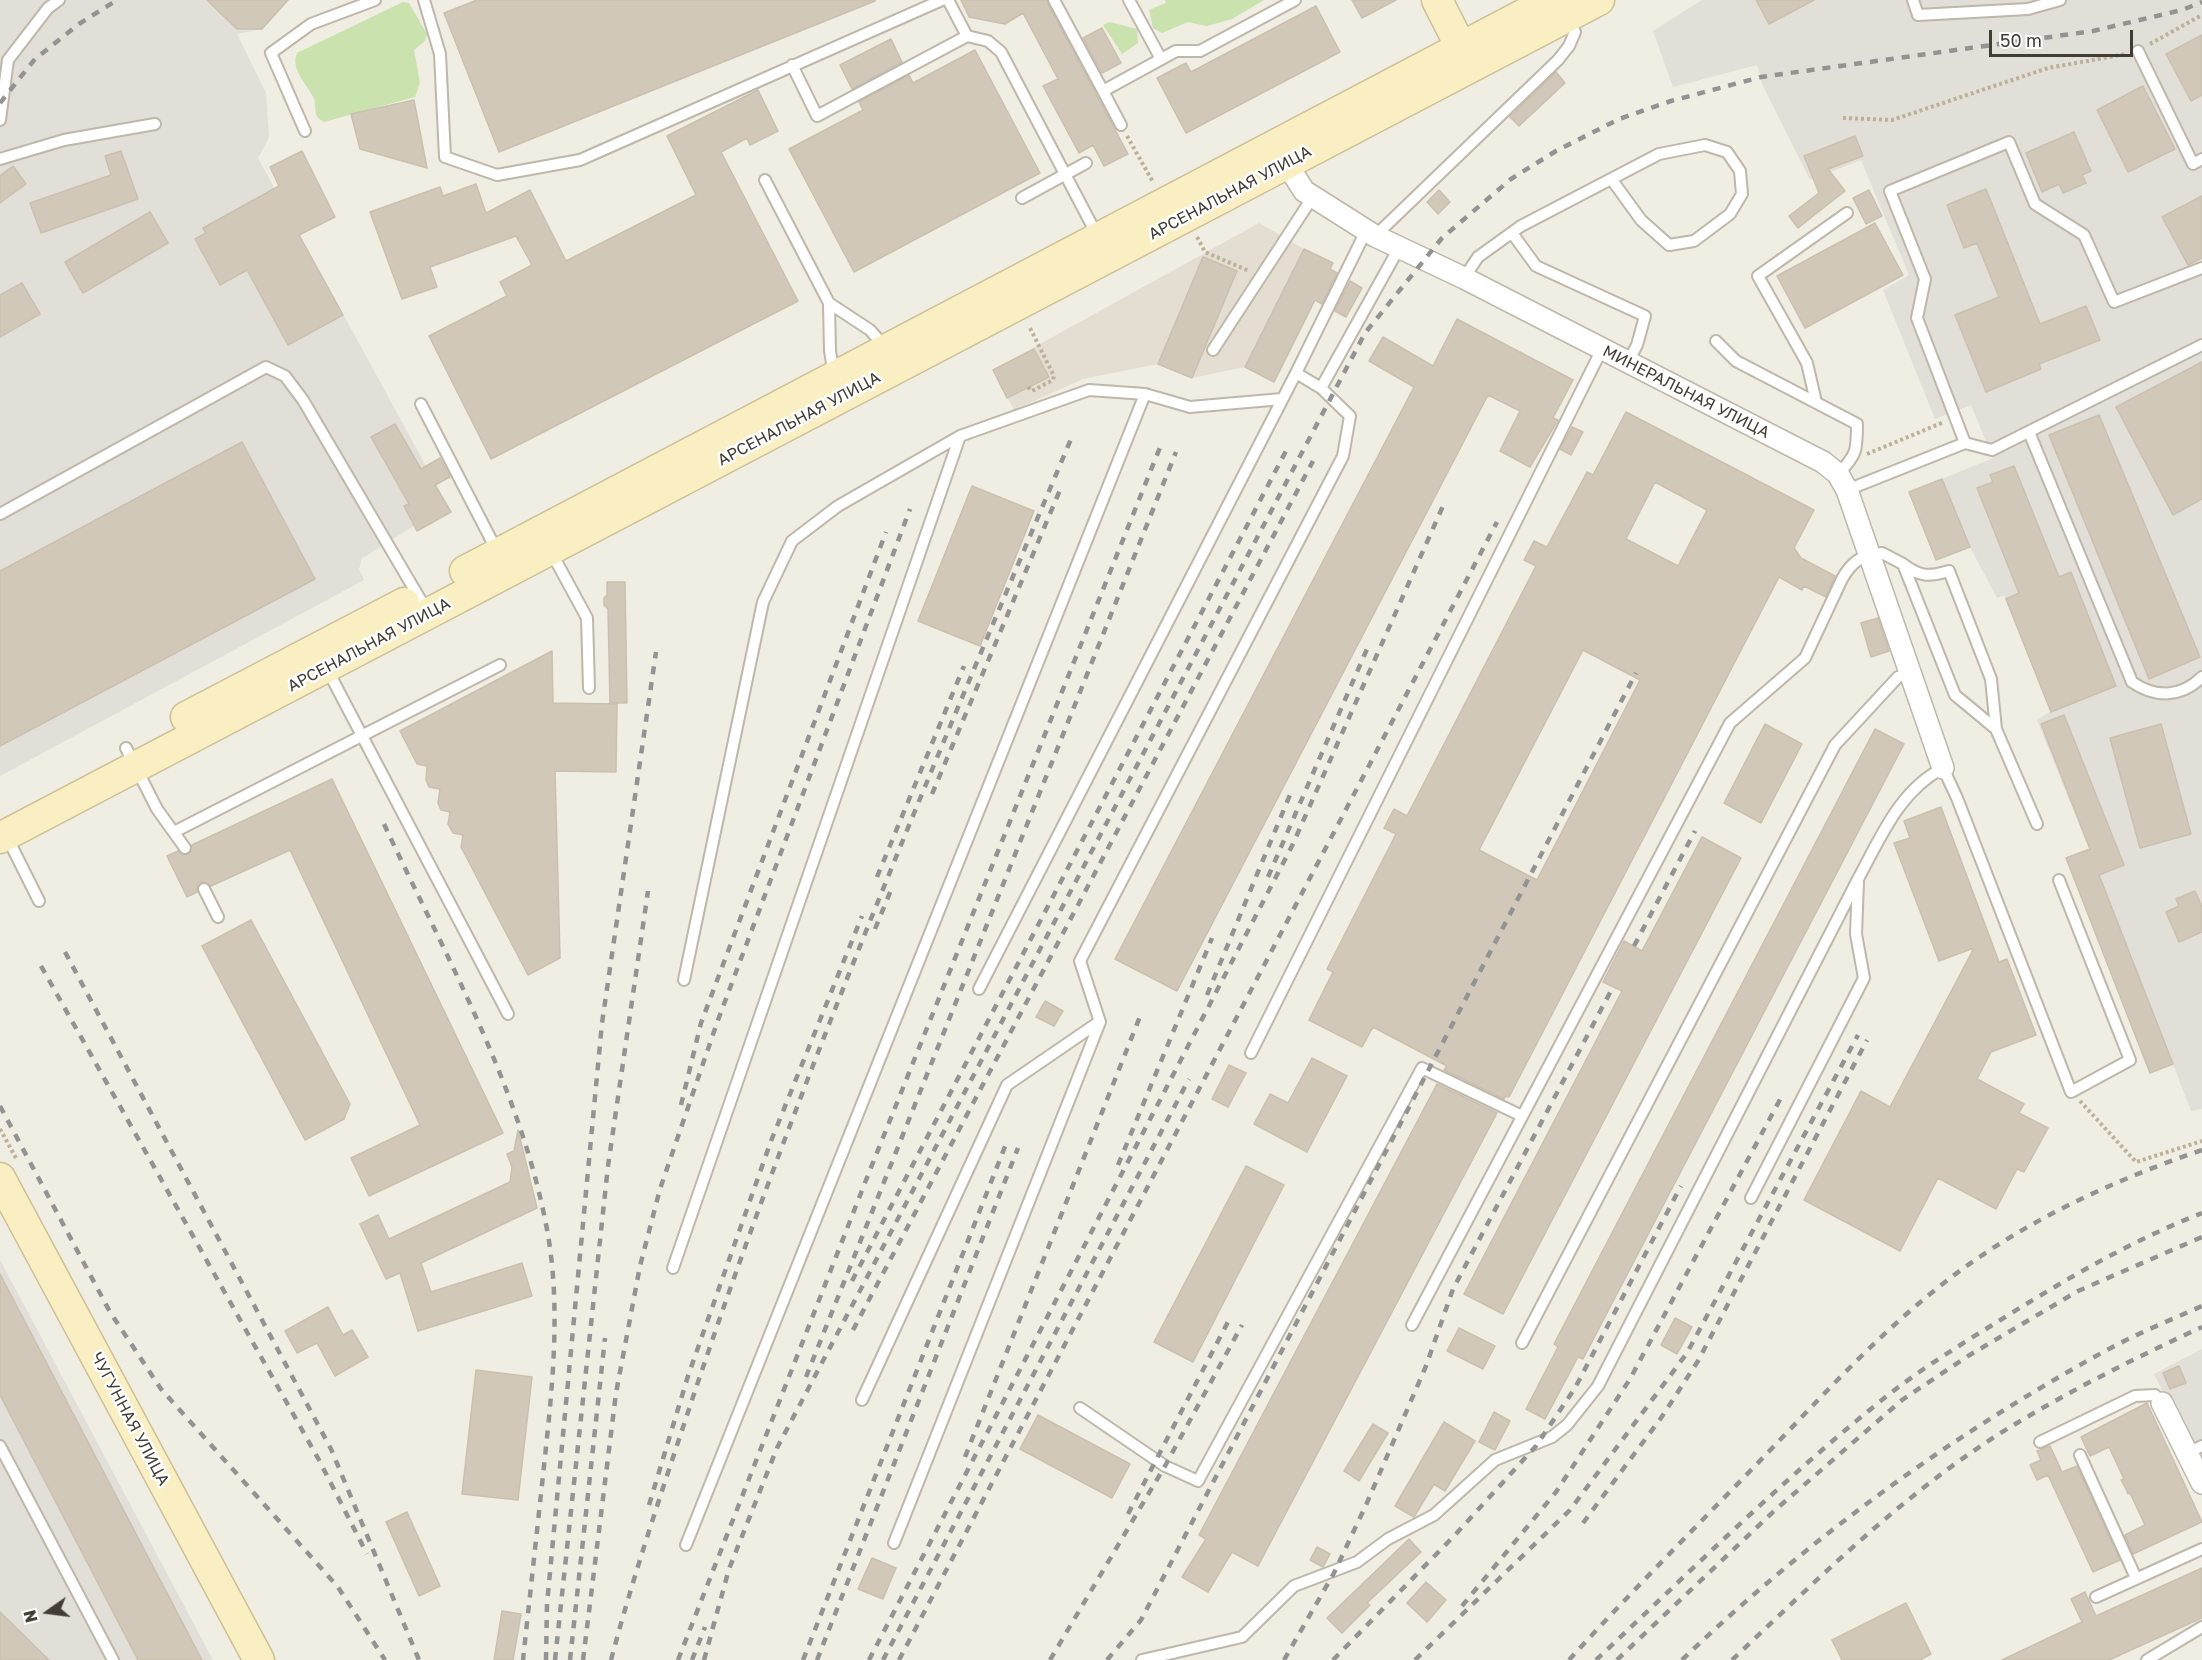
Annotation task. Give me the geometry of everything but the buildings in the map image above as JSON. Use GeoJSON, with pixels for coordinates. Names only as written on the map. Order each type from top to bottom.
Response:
{"type":"FeatureCollection","features":[{"type":"Feature","properties":{"kind":"street"},"geometry":{"type":"LineString","coordinates":[[1437,0],[1466,57]]}},
{"type":"Feature","properties":{"kind":"street","name":"АРСЕНАЛЬНАЯ УЛИЦА"},"geometry":{"type":"LineString","coordinates":[[2,827],[131,757],[1567,4]]}},
{"type":"Feature","properties":{"kind":"street","name":"МИНЕРАЛЬНАЯ УЛИЦА"},"geometry":{"type":"LineString","coordinates":[[1281,155],[1297,182],[1312,198],[1371,233],[1464,278],[1846,475]]}},
{"type":"Feature","properties":{"kind":"street","name":"АРСЕНАЛЬНАЯ УЛИЦА"},"geometry":{"type":"LineString","coordinates":[[503,562],[550,550],[839,386]]}},
{"type":"Feature","properties":{"kind":"street"},"geometry":{"type":"LineString","coordinates":[[1846,475],[1942,768]]}},
{"type":"Feature","properties":{"kind":"street","name":"ЧУГУННАЯ УЛИЦА"},"geometry":{"type":"LineString","coordinates":[[0,1178],[260,1660]]}},
{"type":"Feature","properties":{"kind":"street","name":"ЧУГУННАЯ УЛИЦА"},"geometry":{"type":"LineString","coordinates":[[0,1218],[238,1660]]}},
{"type":"Feature","properties":{"kind":"street"},"geometry":{"type":"LineString","coordinates":[[2162,1403],[2195,1450],[2202,1483]]}},
{"type":"Feature","properties":{"kind":"lane"},"geometry":{"type":"LineString","coordinates":[[0,120],[8,60],[48,8],[59,0]]}},
{"type":"Feature","properties":{"kind":"lane"},"geometry":{"type":"LineString","coordinates":[[304,131],[271,53],[311,24],[375,0]]}},
{"type":"Feature","properties":{"kind":"lane"},"geometry":{"type":"LineString","coordinates":[[424,0],[440,54],[445,157],[497,175],[580,160],[942,0]]}},
{"type":"Feature","properties":{"kind":"lane"},"geometry":{"type":"LineString","coordinates":[[948,0],[967,36]]}},
{"type":"Feature","properties":{"kind":"lane"},"geometry":{"type":"LineString","coordinates":[[1054,0],[1121,125]]}},
{"type":"Feature","properties":{"kind":"lane"},"geometry":{"type":"LineString","coordinates":[[1129,0],[1161,59]]}},
{"type":"Feature","properties":{"kind":"lane"},"geometry":{"type":"LineString","coordinates":[[1103,91],[1176,51],[1200,51],[1295,0]]}},
{"type":"Feature","properties":{"kind":"lane"},"geometry":{"type":"LineString","coordinates":[[1912,0],[1918,15],[2028,9],[2060,0]]}},
{"type":"Feature","properties":{"kind":"lane"},"geometry":{"type":"LineString","coordinates":[[979,989],[1282,399],[1371,233],[1558,60],[1569,46],[1575,32],[1567,4]]}},
{"type":"Feature","properties":{"kind":"lane"},"geometry":{"type":"LineString","coordinates":[[792,65],[817,116],[967,36],[988,41],[1001,52],[1104,247]]}},
{"type":"Feature","properties":{"kind":"lane"},"geometry":{"type":"LineString","coordinates":[[2138,51],[2193,164],[2202,159]]}},
{"type":"Feature","properties":{"kind":"lane"},"geometry":{"type":"LineString","coordinates":[[0,159],[64,140],[155,124]]}},
{"type":"Feature","properties":{"kind":"lane"},"geometry":{"type":"LineString","coordinates":[[1965,443],[1917,318],[1925,279],[1890,191],[2009,142],[2035,204],[2084,235],[2114,302],[2202,268]]}},
{"type":"Feature","properties":{"kind":"lane"},"geometry":{"type":"LineString","coordinates":[[1464,278],[1478,258],[1512,233],[1659,154],[1705,145],[1727,152],[1740,171],[1742,194],[1730,214],[1694,242],[1669,245],[1641,220],[1612,180]]}},
{"type":"Feature","properties":{"kind":"lane"},"geometry":{"type":"LineString","coordinates":[[1022,198],[1086,163]]}},
{"type":"Feature","properties":{"kind":"lane"},"geometry":{"type":"LineString","coordinates":[[765,180],[829,303],[830,351],[839,386]]}},
{"type":"Feature","properties":{"kind":"lane"},"geometry":{"type":"LineString","coordinates":[[1213,350],[1312,198]]}},
{"type":"Feature","properties":{"kind":"lane"},"geometry":{"type":"LineString","coordinates":[[1816,402],[1807,363],[1758,276],[1847,213]]}},
{"type":"Feature","properties":{"kind":"lane"},"geometry":{"type":"LineString","coordinates":[[1512,233],[1536,266],[1645,316],[1637,345],[1628,362]]}},
{"type":"Feature","properties":{"kind":"lane"},"geometry":{"type":"LineString","coordinates":[[1321,388],[1398,248]]}},
{"type":"Feature","properties":{"kind":"lane"},"geometry":{"type":"LineString","coordinates":[[829,303],[870,330],[892,359]]}},
{"type":"Feature","properties":{"kind":"lane"},"geometry":{"type":"LineString","coordinates":[[1716,341],[1736,361],[1857,424],[1857,449],[1846,475]]}},
{"type":"Feature","properties":{"kind":"lane"},"geometry":{"type":"LineString","coordinates":[[1846,475],[1965,443],[1992,450],[2202,345]]}},
{"type":"Feature","properties":{"kind":"lane"},"geometry":{"type":"LineString","coordinates":[[1251,1053],[1602,349]]}},
{"type":"Feature","properties":{"kind":"lane"},"geometry":{"type":"LineString","coordinates":[[0,514],[266,367],[285,376],[303,399],[423,604]]}},
{"type":"Feature","properties":{"kind":"lane"},"geometry":{"type":"LineString","coordinates":[[894,1543],[1100,1022],[1080,961],[1343,456],[1350,416],[1321,388],[1296,373]]}},
{"type":"Feature","properties":{"kind":"lane"},"geometry":{"type":"LineString","coordinates":[[684,980],[763,602],[792,541],[838,506],[960,436],[1089,390],[1145,394],[1190,407],[1282,399]]}},
{"type":"Feature","properties":{"kind":"lane"},"geometry":{"type":"LineString","coordinates":[[686,1545],[1145,394]]}},
{"type":"Feature","properties":{"kind":"lane"},"geometry":{"type":"LineString","coordinates":[[421,404],[503,562]]}},
{"type":"Feature","properties":{"kind":"lane"},"geometry":{"type":"LineString","coordinates":[[2029,432],[2132,682],[2145,692],[2162,695],[2178,693],[2202,677]]}},
{"type":"Feature","properties":{"kind":"lane"},"geometry":{"type":"LineString","coordinates":[[673,1268],[960,436]]}},
{"type":"Feature","properties":{"kind":"lane"},"geometry":{"type":"LineString","coordinates":[[550,550],[587,618],[589,688]]}},
{"type":"Feature","properties":{"kind":"lane"},"geometry":{"type":"LineString","coordinates":[[1412,1325],[1730,723],[1805,658],[1849,567],[1857,559],[1870,554],[1882,553],[1903,564],[1917,575],[1932,576],[1949,571],[1991,679],[1996,729],[2037,824]]}},
{"type":"Feature","properties":{"kind":"lane"},"geometry":{"type":"LineString","coordinates":[[1903,564],[1955,694],[1996,729]]}},
{"type":"Feature","properties":{"kind":"lane"},"geometry":{"type":"LineString","coordinates":[[321,658],[508,1014]]}},
{"type":"Feature","properties":{"kind":"lane"},"geometry":{"type":"LineString","coordinates":[[174,832],[500,665]]}},
{"type":"Feature","properties":{"kind":"lane"},"geometry":{"type":"LineString","coordinates":[[1522,1344],[1835,745],[1898,677],[1909,673]]}},
{"type":"Feature","properties":{"kind":"lane"},"geometry":{"type":"LineString","coordinates":[[131,757],[157,809],[185,848]]}},
{"type":"Feature","properties":{"kind":"lane"},"geometry":{"type":"LineString","coordinates":[[1142,1660],[1242,1636],[1294,1586],[1334,1573],[1357,1562],[1388,1539],[1434,1515],[1495,1460],[1513,1451],[1536,1446],[1567,1425],[1598,1386],[1858,879],[1906,795],[1918,783],[1942,768],[1957,798],[2071,1092],[2130,1060],[2059,880]]}},
{"type":"Feature","properties":{"kind":"lane"},"geometry":{"type":"LineString","coordinates":[[2,827],[39,901]]}},
{"type":"Feature","properties":{"kind":"lane"},"geometry":{"type":"LineString","coordinates":[[1751,1198],[1864,978],[1856,934],[1858,879]]}},
{"type":"Feature","properties":{"kind":"lane"},"geometry":{"type":"LineString","coordinates":[[204,889],[218,917]]}},
{"type":"Feature","properties":{"kind":"lane"},"geometry":{"type":"LineString","coordinates":[[862,1400],[1007,1085],[1100,1022]]}},
{"type":"Feature","properties":{"kind":"lane"},"geometry":{"type":"LineString","coordinates":[[1080,1408],[1155,1460],[1198,1481],[1422,1068],[1522,1116]]}},
{"type":"Feature","properties":{"kind":"lane"},"geometry":{"type":"LineString","coordinates":[[2040,1442],[2135,1396],[2155,1395],[2162,1403]]}},
{"type":"Feature","properties":{"kind":"lane"},"geometry":{"type":"LineString","coordinates":[[0,1446],[113,1660]]}},
{"type":"Feature","properties":{"kind":"lane"},"geometry":{"type":"LineString","coordinates":[[2080,1455],[2136,1578]]}},
{"type":"Feature","properties":{"kind":"lane"},"geometry":{"type":"LineString","coordinates":[[2096,1597],[2136,1578],[2201,1553]]}},
{"type":"Feature","properties":{"kind":"lane"},"geometry":{"type":"LineString","coordinates":[[2147,1660],[2202,1627]]}},
{"type":"Feature","properties":{"kind":"path"},"geometry":{"type":"LineString","coordinates":[[1843,118],[1892,120],[2048,68],[2138,51],[2202,15]]}},
{"type":"Feature","properties":{"kind":"path"},"geometry":{"type":"LineString","coordinates":[[1121,125],[1153,182]]}},
{"type":"Feature","properties":{"kind":"path"},"geometry":{"type":"LineString","coordinates":[[1196,237],[1205,252],[1263,276]]}},
{"type":"Feature","properties":{"kind":"path"},"geometry":{"type":"LineString","coordinates":[[1028,387],[1032,391],[1053,380],[1054,376],[1030,328]]}},
{"type":"Feature","properties":{"kind":"path"},"geometry":{"type":"LineString","coordinates":[[1846,475],[1955,417]]}},
{"type":"Feature","properties":{"kind":"path"},"geometry":{"type":"LineString","coordinates":[[2071,1092],[2136,1162],[2202,1141]]}},
{"type":"Feature","properties":{"kind":"shaded area"},"geometry":{"type":"Polygon","coordinates":[[[0,0],[288,0],[262,29],[237,34],[266,93],[269,138],[258,158],[451,512],[414,526],[362,558],[359,569],[364,580],[0,776],[0,0]]]}},
{"type":"Feature","properties":{"kind":"shaded area"},"geometry":{"type":"Polygon","coordinates":[[[1702,0],[2202,0],[2202,1109],[2191,1111],[2173,1064],[2150,1073],[2066,858],[2089,849],[2037,720],[2051,711],[2022,601],[2008,606],[2004,595],[1997,598],[1970,547],[1942,479],[1993,458],[1971,405],[1935,419],[1883,290],[1909,275],[1861,160],[1810,180],[1763,86],[1757,65],[1673,87],[1653,31],[1702,0]]]}},
{"type":"Feature","properties":{"kind":"shaded area"},"geometry":{"type":"Polygon","coordinates":[[[1259,223],[1304,249],[1245,367],[1192,378],[1158,364],[1083,379],[1014,410],[993,370],[1259,223]]]}},
{"type":"Feature","properties":{"kind":"shaded area"},"geometry":{"type":"Polygon","coordinates":[[[0,1260],[213,1660],[0,1660],[0,1260]]]}},
{"type":"Feature","properties":{"kind":"shaded area"},"geometry":{"type":"Polygon","coordinates":[[[2202,1349],[2202,1470],[2154,1374],[2202,1349]]]}},
{"type":"Feature","properties":{"kind":"green space"},"geometry":{"type":"Polygon","coordinates":[[[1165,0],[1264,0],[1232,19],[1207,26],[1188,22],[1162,33],[1153,28],[1149,10],[1166,3],[1165,0]]]}},
{"type":"Feature","properties":{"kind":"green space"},"geometry":{"type":"Polygon","coordinates":[[[403,2],[409,3],[427,34],[425,41],[414,50],[420,83],[415,97],[324,122],[320,120],[316,114],[313,97],[297,71],[295,59],[297,53],[403,2]]]}},
{"type":"Feature","properties":{"kind":"green space"},"geometry":{"type":"Polygon","coordinates":[[[1110,22],[1137,29],[1138,43],[1122,54],[1103,25],[1110,22]]]}},
{"type":"Feature","properties":{"kind":"railway"},"geometry":{"type":"LineString","coordinates":[[0,103],[35,59],[79,24],[117,0]]}},
{"type":"Feature","properties":{"kind":"railway"},"geometry":{"type":"LineString","coordinates":[[704,1660],[729,1569],[777,1448],[1365,333],[1442,238],[1511,179],[1556,151],[1619,119],[1671,101],[1761,77],[2093,31],[2182,10],[2202,2]]}},
{"type":"Feature","properties":{"kind":"railway"},"geometry":{"type":"LineString","coordinates":[[611,1660],[639,1563],[691,1403],[778,1159],[872,917],[1071,439]]}},
{"type":"Feature","properties":{"kind":"railway"},"geometry":{"type":"LineString","coordinates":[[678,1660],[870,1170],[1161,445]]}},
{"type":"Feature","properties":{"kind":"railway"},"geometry":{"type":"LineString","coordinates":[[852,1281],[1287,449]]}},
{"type":"Feature","properties":{"kind":"railway"},"geometry":{"type":"LineString","coordinates":[[806,1377],[1176,452]]}},
{"type":"Feature","properties":{"kind":"railway"},"geometry":{"type":"LineString","coordinates":[[853,1330],[1313,461]]}},
{"type":"Feature","properties":{"kind":"railway"},"geometry":{"type":"LineString","coordinates":[[932,794],[1060,490]]}},
{"type":"Feature","properties":{"kind":"railway"},"geometry":{"type":"LineString","coordinates":[[869,1660],[1292,846],[1443,506]]}},
{"type":"Feature","properties":{"kind":"railway"},"geometry":{"type":"LineString","coordinates":[[583,1660],[616,1393],[640,1266],[660,1189],[718,1020],[910,509]]}},
{"type":"Feature","properties":{"kind":"railway"},"geometry":{"type":"LineString","coordinates":[[899,1660],[1497,522]]}},
{"type":"Feature","properties":{"kind":"railway"},"geometry":{"type":"LineString","coordinates":[[681,1105],[701,1023],[886,532]]}},
{"type":"Feature","properties":{"kind":"railway"},"geometry":{"type":"LineString","coordinates":[[1268,877],[1367,649]]}},
{"type":"Feature","properties":{"kind":"railway"},"geometry":{"type":"LineString","coordinates":[[546,1660],[547,1604],[602,1023],[656,652]]}},
{"type":"Feature","properties":{"kind":"railway"},"geometry":{"type":"LineString","coordinates":[[877,877],[964,666]]}},
{"type":"Feature","properties":{"kind":"railway"},"geometry":{"type":"LineString","coordinates":[[1107,1660],[1141,1620],[1636,673]]}},
{"type":"Feature","properties":{"kind":"railway"},"geometry":{"type":"LineString","coordinates":[[1207,995],[1292,790]]}},
{"type":"Feature","properties":{"kind":"railway"},"geometry":{"type":"LineString","coordinates":[[384,824],[480,1025],[501,1077],[536,1182],[548,1235],[554,1293],[554,1351],[523,1660]]}},
{"type":"Feature","properties":{"kind":"railway"},"geometry":{"type":"LineString","coordinates":[[1634,946],[1695,831]]}},
{"type":"Feature","properties":{"kind":"railway"},"geometry":{"type":"LineString","coordinates":[[875,929],[891,890]]}},
{"type":"Feature","properties":{"kind":"railway"},"geometry":{"type":"LineString","coordinates":[[555,1660],[608,1166],[648,891]]}},
{"type":"Feature","properties":{"kind":"railway"},"geometry":{"type":"LineString","coordinates":[[649,1505],[688,1376],[771,1141],[862,916]]}},
{"type":"Feature","properties":{"kind":"railway"},"geometry":{"type":"LineString","coordinates":[[1118,1165],[1212,938]]}},
{"type":"Feature","properties":{"kind":"railway"},"geometry":{"type":"LineString","coordinates":[[65,952],[331,1449],[419,1660]]}},
{"type":"Feature","properties":{"kind":"railway"},"geometry":{"type":"LineString","coordinates":[[41,966],[319,1460],[367,1554]]}},
{"type":"Feature","properties":{"kind":"railway"},"geometry":{"type":"LineString","coordinates":[[1284,1660],[1334,1573],[1366,1505],[1426,1366],[1453,1289],[1613,987]]}},
{"type":"Feature","properties":{"kind":"railway"},"geometry":{"type":"LineString","coordinates":[[965,1457],[1141,1014]]}},
{"type":"Feature","properties":{"kind":"railway"},"geometry":{"type":"LineString","coordinates":[[1415,1660],[1570,1510],[1687,1353],[1858,1035]]}},
{"type":"Feature","properties":{"kind":"railway"},"geometry":{"type":"LineString","coordinates":[[1583,1523],[1661,1418],[1698,1361],[1867,1040]]}},
{"type":"Feature","properties":{"kind":"railway"},"geometry":{"type":"LineString","coordinates":[[883,1660],[1189,1079]]}},
{"type":"Feature","properties":{"kind":"railway"},"geometry":{"type":"LineString","coordinates":[[1462,1606],[1556,1492],[1630,1379],[1783,1094]]}},
{"type":"Feature","properties":{"kind":"railway"},"geometry":{"type":"LineString","coordinates":[[0,1106],[110,1312],[161,1389],[338,1587],[385,1660]]}},
{"type":"Feature","properties":{"kind":"railway"},"geometry":{"type":"LineString","coordinates":[[803,1660],[1006,1144]]}},
{"type":"Feature","properties":{"kind":"railway"},"geometry":{"type":"LineString","coordinates":[[817,1660],[1018,1148]]}},
{"type":"Feature","properties":{"kind":"railway"},"geometry":{"type":"LineString","coordinates":[[1569,1660],[1842,1376],[1887,1331],[1935,1290],[1997,1246],[2062,1208],[2131,1177],[2202,1150]]}},
{"type":"Feature","properties":{"kind":"railway"},"geometry":{"type":"LineString","coordinates":[[1333,1660],[1455,1535],[1536,1446],[1575,1388],[1681,1186]]}},
{"type":"Feature","properties":{"kind":"railway"},"geometry":{"type":"LineString","coordinates":[[1596,1660],[1778,1489],[1853,1423],[1905,1382],[1960,1345],[2075,1275],[2124,1248],[2202,1213]]}},
{"type":"Feature","properties":{"kind":"railway"},"geometry":{"type":"LineString","coordinates":[[1617,1660],[1774,1511],[1902,1400],[1968,1356],[2078,1291],[2202,1237]]}},
{"type":"Feature","properties":{"kind":"railway"},"geometry":{"type":"LineString","coordinates":[[1682,1660],[1780,1572],[1832,1530],[1938,1453],[2050,1382],[2107,1350],[2202,1306]]}},
{"type":"Feature","properties":{"kind":"railway"},"geometry":{"type":"LineString","coordinates":[[1128,1514],[1230,1318]]}},
{"type":"Feature","properties":{"kind":"railway"},"geometry":{"type":"LineString","coordinates":[[1050,1660],[1165,1466],[1242,1325]]}},
{"type":"Feature","properties":{"kind":"railway"},"geometry":{"type":"LineString","coordinates":[[1732,1660],[1866,1536],[1937,1477],[2035,1412],[2129,1362],[2202,1327]]}},
{"type":"Feature","properties":{"kind":"railway"},"geometry":{"type":"LineString","coordinates":[[570,1660],[605,1338]]}},
{"type":"Feature","properties":{"kind":"railway"},"geometry":{"type":"LineString","coordinates":[[692,1660],[705,1627]]}}]}
